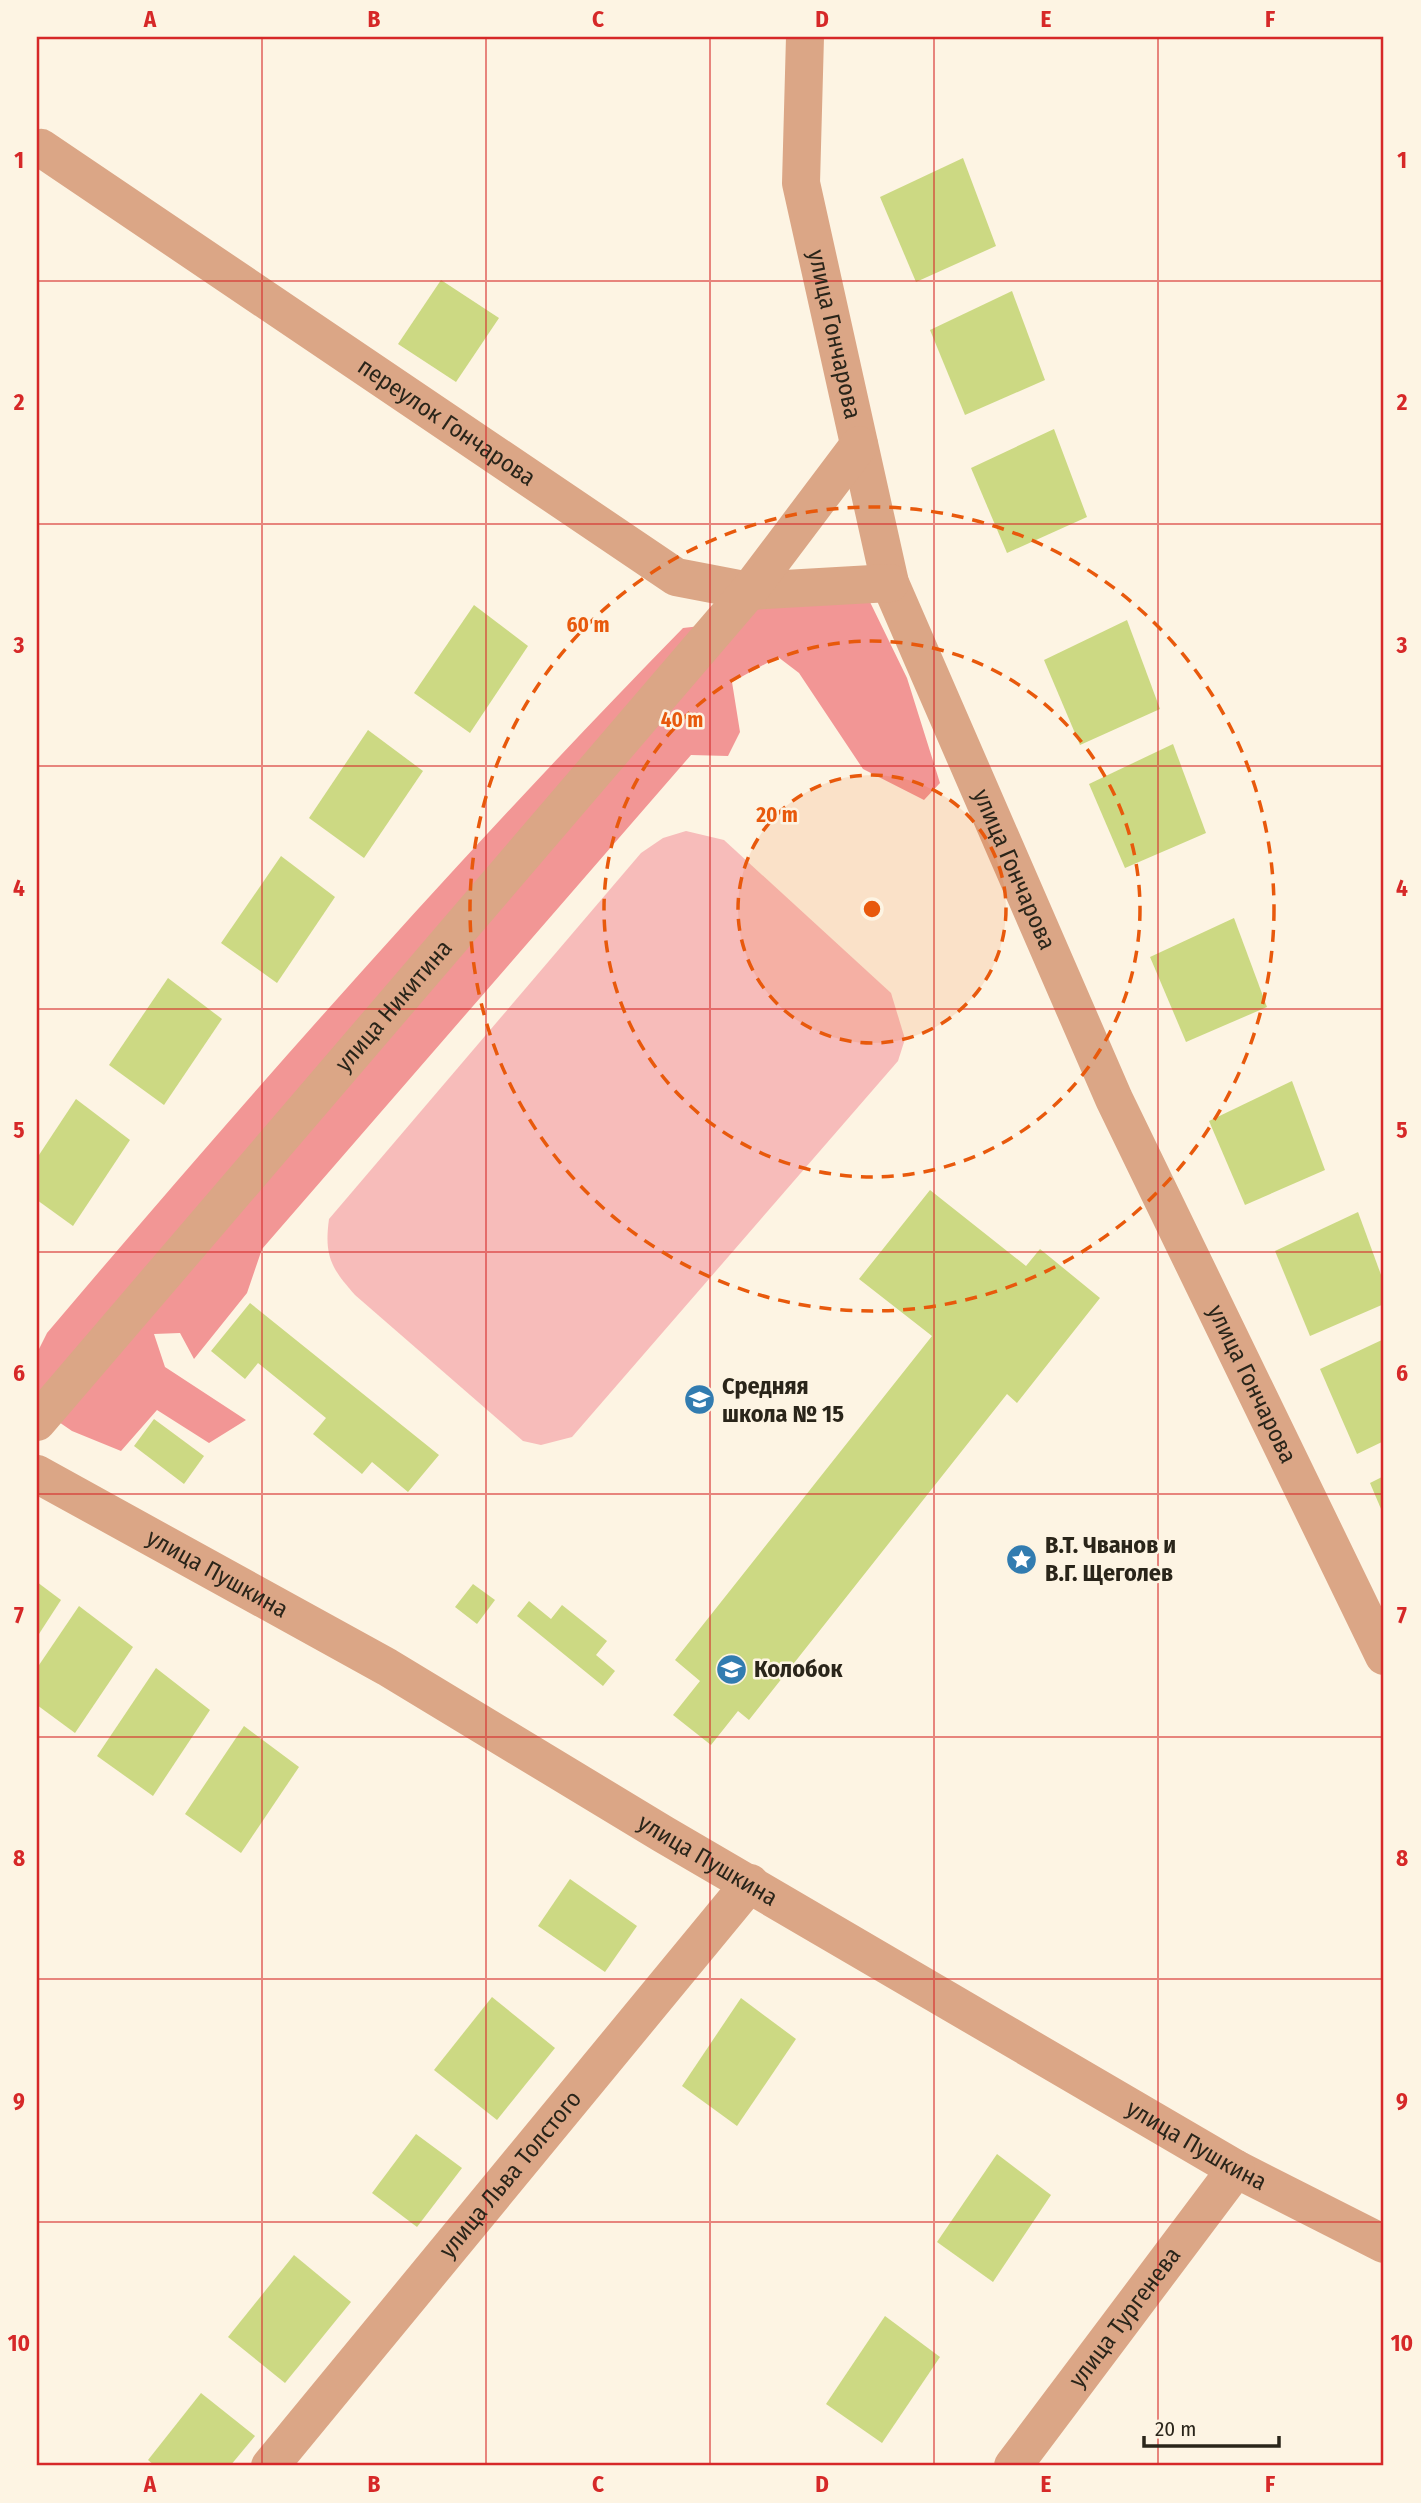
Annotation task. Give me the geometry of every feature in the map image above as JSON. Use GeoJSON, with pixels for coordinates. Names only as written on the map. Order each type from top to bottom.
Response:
{"type":"FeatureCollection","features":[{"type":"Feature","properties":{"kind":"street","name":"улица Гончарова"},"geometry":{"type":"LineString","coordinates":[[805,37],[801,183],[890,583],[1114,1099],[1384,1656]]}},
{"type":"Feature","properties":{"kind":"street","name":"переулок Гончарова"},"geometry":{"type":"LineString","coordinates":[[37,150],[41,148],[676,577],[749,591],[890,583]]}},
{"type":"Feature","properties":{"kind":"street","name":"улица Никитина"},"geometry":{"type":"LineString","coordinates":[[37,1422],[749,591],[859,445]]}},
{"type":"Feature","properties":{"kind":"street","name":"улица Пушкина"},"geometry":{"type":"LineString","coordinates":[[37,1474],[387,1667],[663,1834],[750,1882],[1236,2169],[1382,2243]]}},
{"type":"Feature","properties":{"kind":"street","name":"улица Льва Толстого"},"geometry":{"type":"LineString","coordinates":[[270,2466],[750,1882]]}},
{"type":"Feature","properties":{"kind":"street","name":"улица Тургенева"},"geometry":{"type":"LineString","coordinates":[[1013,2466],[1236,2169]]}},
{"type":"Feature","properties":{"kind":"shaded area"},"geometry":{"type":"Polygon","coordinates":[[[780,578],[870,602],[907,678],[940,783],[924,800],[863,769],[799,673],[778,657],[732,682],[740,732],[728,756],[691,755],[262,1249],[247,1293],[194,1359],[180,1333],[154,1334],[165,1367],[246,1420],[209,1443],[157,1410],[121,1451],[72,1431],[37,1407],[37,1353],[47,1333],[359,975],[519,800],[683,628],[735,622],[780,578]]]}},
{"type":"Feature","properties":{"kind":"shaded area"},"geometry":{"type":"Polygon","coordinates":[[[686,831],[724,840],[891,993],[905,1039],[898,1061],[572,1437],[541,1445],[523,1441],[355,1295],[331,1261],[328,1243],[329,1219],[641,853],[663,838],[686,831]]]}},
{"type":"Feature","properties":{"kind":"building"},"geometry":{"type":"Polygon","coordinates":[[[963,158],[996,246],[916,282],[880,197],[963,158]]]}},
{"type":"Feature","properties":{"kind":"building"},"geometry":{"type":"Polygon","coordinates":[[[441,280],[499,318],[456,382],[398,344],[441,280]]]}},
{"type":"Feature","properties":{"kind":"building"},"geometry":{"type":"Polygon","coordinates":[[[1012,291],[1045,380],[965,415],[930,330],[1012,291]]]}},
{"type":"Feature","properties":{"kind":"building"},"geometry":{"type":"Polygon","coordinates":[[[1054,429],[1087,517],[1007,553],[971,468],[1054,429]]]}},
{"type":"Feature","properties":{"kind":"building"},"geometry":{"type":"Polygon","coordinates":[[[474,605],[528,646],[470,733],[414,693],[474,605]]]}},
{"type":"Feature","properties":{"kind":"building"},"geometry":{"type":"Polygon","coordinates":[[[1127,620],[1160,709],[1080,745],[1044,660],[1127,620]]]}},
{"type":"Feature","properties":{"kind":"building"},"geometry":{"type":"Polygon","coordinates":[[[368,730],[423,771],[364,858],[309,818],[368,730]]]}},
{"type":"Feature","properties":{"kind":"building"},"geometry":{"type":"Polygon","coordinates":[[[1173,744],[1206,833],[1125,868],[1089,784],[1173,744]]]}},
{"type":"Feature","properties":{"kind":"building"},"geometry":{"type":"Polygon","coordinates":[[[281,856],[335,897],[277,983],[221,943],[281,856]]]}},
{"type":"Feature","properties":{"kind":"building"},"geometry":{"type":"Polygon","coordinates":[[[1234,918],[1267,1007],[1186,1042],[1150,957],[1234,918]]]}},
{"type":"Feature","properties":{"kind":"building"},"geometry":{"type":"Polygon","coordinates":[[[168,978],[222,1019],[164,1105],[109,1065],[168,978]]]}},
{"type":"Feature","properties":{"kind":"building"},"geometry":{"type":"Polygon","coordinates":[[[1292,1081],[1325,1170],[1245,1205],[1209,1121],[1292,1081]]]}},
{"type":"Feature","properties":{"kind":"building"},"geometry":{"type":"Polygon","coordinates":[[[76,1099],[130,1140],[73,1226],[37,1200],[37,1158],[76,1099]]]}},
{"type":"Feature","properties":{"kind":"building"},"geometry":{"type":"Polygon","coordinates":[[[930,1190],[1026,1266],[1040,1249],[1100,1298],[1017,1403],[1007,1394],[749,1720],[738,1711],[711,1745],[673,1715],[700,1681],[675,1660],[932,1336],[859,1279],[930,1190]]]}},
{"type":"Feature","properties":{"kind":"building"},"geometry":{"type":"Polygon","coordinates":[[[1358,1212],[1384,1283],[1384,1304],[1310,1336],[1275,1251],[1358,1212]]]}},
{"type":"Feature","properties":{"kind":"building"},"geometry":{"type":"Polygon","coordinates":[[[250,1303],[439,1455],[408,1492],[372,1462],[362,1474],[313,1434],[326,1418],[258,1363],[245,1379],[211,1351],[250,1303]]]}},
{"type":"Feature","properties":{"kind":"building"},"geometry":{"type":"Polygon","coordinates":[[[1384,1339],[1384,1441],[1357,1454],[1320,1369],[1384,1339]]]}},
{"type":"Feature","properties":{"kind":"building"},"geometry":{"type":"Polygon","coordinates":[[[154,1419],[204,1456],[184,1484],[134,1446],[154,1419]]]}},
{"type":"Feature","properties":{"kind":"building"},"geometry":{"type":"Polygon","coordinates":[[[1384,1476],[1384,1516],[1370,1483],[1384,1476]]]}},
{"type":"Feature","properties":{"kind":"building"},"geometry":{"type":"Polygon","coordinates":[[[37,1582],[61,1600],[37,1637],[37,1582]]]}},
{"type":"Feature","properties":{"kind":"building"},"geometry":{"type":"Polygon","coordinates":[[[473,1584],[495,1600],[477,1624],[455,1607],[473,1584]]]}},
{"type":"Feature","properties":{"kind":"building"},"geometry":{"type":"Polygon","coordinates":[[[529,1601],[551,1619],[562,1605],[607,1641],[596,1655],[615,1671],[603,1686],[517,1616],[529,1601]]]}},
{"type":"Feature","properties":{"kind":"building"},"geometry":{"type":"Polygon","coordinates":[[[79,1606],[133,1647],[75,1733],[37,1705],[37,1668],[79,1606]]]}},
{"type":"Feature","properties":{"kind":"building"},"geometry":{"type":"Polygon","coordinates":[[[156,1668],[210,1710],[153,1796],[97,1756],[156,1668]]]}},
{"type":"Feature","properties":{"kind":"building"},"geometry":{"type":"Polygon","coordinates":[[[244,1726],[299,1767],[241,1853],[185,1814],[244,1726]]]}},
{"type":"Feature","properties":{"kind":"building"},"geometry":{"type":"Polygon","coordinates":[[[570,1879],[637,1926],[605,1972],[538,1926],[570,1879]]]}},
{"type":"Feature","properties":{"kind":"building"},"geometry":{"type":"Polygon","coordinates":[[[492,1997],[555,2048],[497,2120],[434,2070],[492,1997]]]}},
{"type":"Feature","properties":{"kind":"building"},"geometry":{"type":"Polygon","coordinates":[[[741,1998],[796,2039],[737,2126],[682,2086],[741,1998]]]}},
{"type":"Feature","properties":{"kind":"building"},"geometry":{"type":"Polygon","coordinates":[[[416,2134],[462,2168],[417,2227],[372,2193],[416,2134]]]}},
{"type":"Feature","properties":{"kind":"building"},"geometry":{"type":"Polygon","coordinates":[[[997,2154],[1051,2195],[993,2282],[937,2242],[997,2154]]]}},
{"type":"Feature","properties":{"kind":"building"},"geometry":{"type":"Polygon","coordinates":[[[294,2255],[351,2302],[285,2383],[228,2337],[294,2255]]]}},
{"type":"Feature","properties":{"kind":"building"},"geometry":{"type":"Polygon","coordinates":[[[885,2316],[940,2357],[882,2443],[826,2404],[885,2316]]]}},
{"type":"Feature","properties":{"kind":"building"},"geometry":{"type":"Polygon","coordinates":[[[201,2393],[255,2436],[230,2466],[155,2466],[148,2460],[201,2393]]]}},
{"type":"Feature","properties":{"kind":"place","name":"Средняя школа № 15"},"geometry":{"type":"Point","coordinates":[699,1400]}},
{"type":"Feature","properties":{"kind":"place","name":"В.Т. Чванов и В.Г. Щеголев"},"geometry":{"type":"Point","coordinates":[1022,1559]}},
{"type":"Feature","properties":{"kind":"place","name":"Колобок"},"geometry":{"type":"Point","coordinates":[731,1669]}}]}
